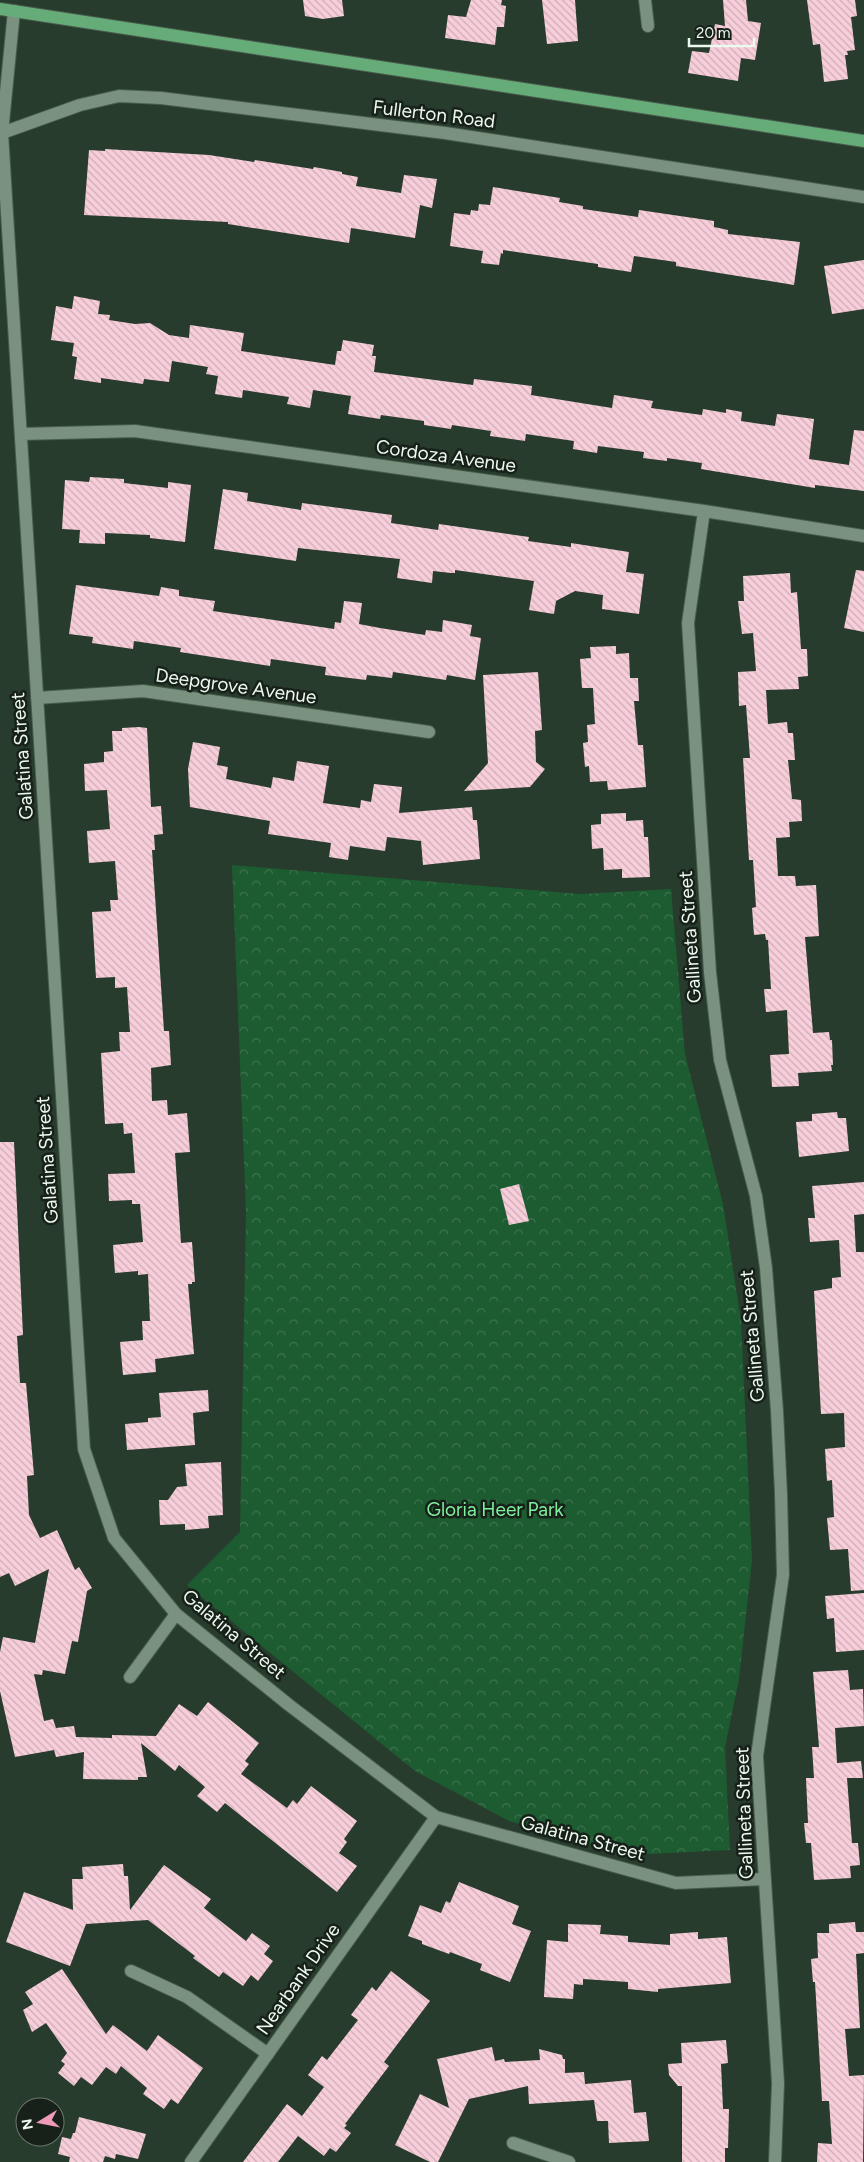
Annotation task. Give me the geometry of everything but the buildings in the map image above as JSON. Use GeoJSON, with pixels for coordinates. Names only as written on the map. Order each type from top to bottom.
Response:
{"type":"FeatureCollection","features":[{"type":"Feature","properties":{"kind":"main road","name":"Fullerton Road"},"geometry":{"type":"LineString","coordinates":[[0,9],[864,140]]}},
{"type":"Feature","properties":{"kind":"street"},"geometry":{"type":"LineString","coordinates":[[645,0],[648,26]]}},
{"type":"Feature","properties":{"kind":"street","name":"Galatina Street"},"geometry":{"type":"LineString","coordinates":[[14,11],[2,133],[84,1449],[114,1538],[176,1614],[289,1705],[436,1817],[676,1884],[765,1879]]}},
{"type":"Feature","properties":{"kind":"street","name":"Fullerton Road"},"geometry":{"type":"LineString","coordinates":[[2,133],[80,105],[119,96],[160,98],[444,134],[864,197]]}},
{"type":"Feature","properties":{"kind":"street","name":"Cordoza Avenue"},"geometry":{"type":"LineString","coordinates":[[21,434],[134,431],[704,511],[864,536]]}},
{"type":"Feature","properties":{"kind":"street","name":"Gallineta Street"},"geometry":{"type":"LineString","coordinates":[[704,511],[688,623],[710,972],[720,1060],[756,1196],[766,1268],[778,1430],[782,1576],[757,1756],[778,2083],[775,2162]]}},
{"type":"Feature","properties":{"kind":"street","name":"Deepgrove Avenue"},"geometry":{"type":"LineString","coordinates":[[38,698],[142,691],[429,732]]}},
{"type":"Feature","properties":{"kind":"street"},"geometry":{"type":"LineString","coordinates":[[130,1677],[176,1614]]}},
{"type":"Feature","properties":{"kind":"street","name":"Nearbank Drive"},"geometry":{"type":"LineString","coordinates":[[191,2162],[436,1817]]}},
{"type":"Feature","properties":{"kind":"street"},"geometry":{"type":"LineString","coordinates":[[131,1971],[187,1997],[268,2054]]}},
{"type":"Feature","properties":{"kind":"street"},"geometry":{"type":"LineString","coordinates":[[513,2143],[568,2162]]}},
{"type":"Feature","properties":{"kind":"green space","name":"Gloria Heer Park"},"geometry":{"type":"Polygon","coordinates":[[[232,865],[580,894],[671,889],[685,1054],[723,1204],[741,1321],[752,1560],[739,1679],[725,1747],[730,1850],[628,1855],[509,1821],[415,1771],[187,1585],[240,1532],[246,1213],[232,865]]]}}]}
